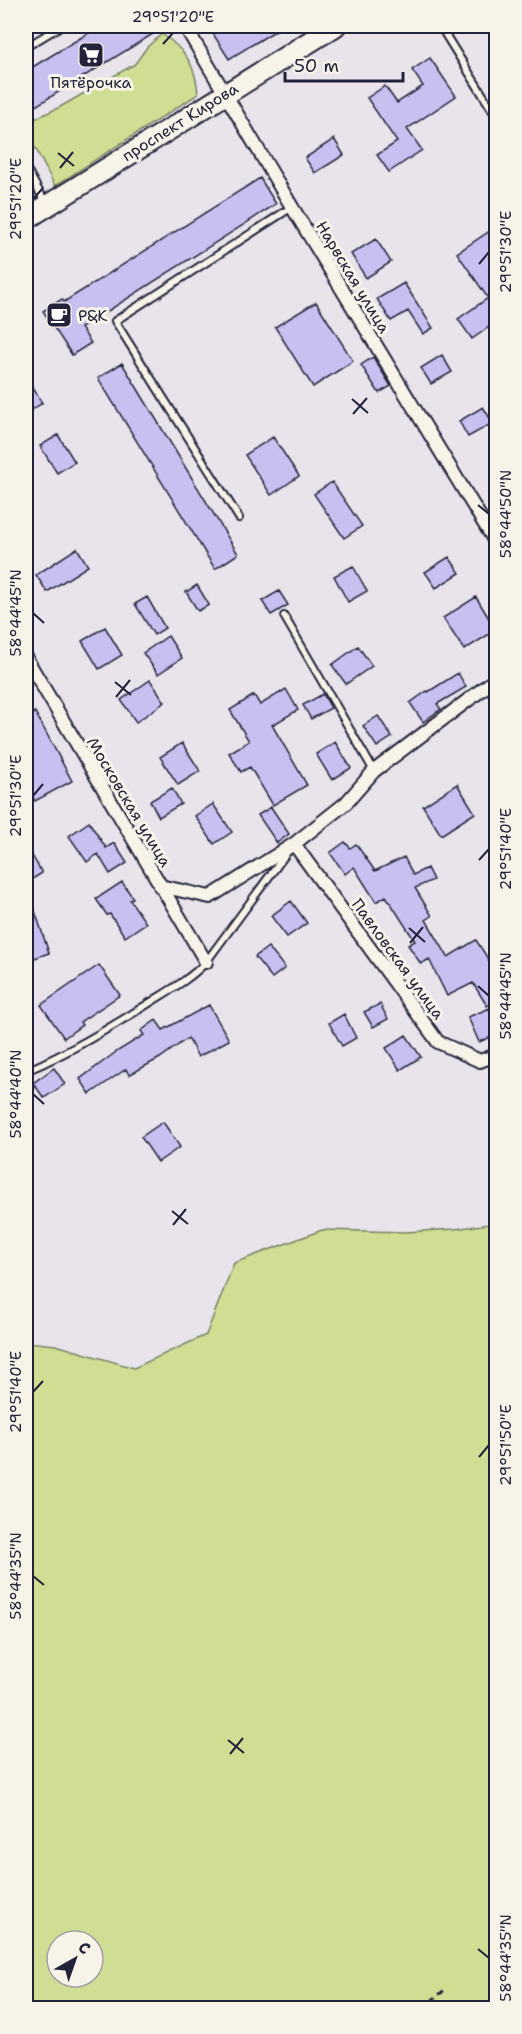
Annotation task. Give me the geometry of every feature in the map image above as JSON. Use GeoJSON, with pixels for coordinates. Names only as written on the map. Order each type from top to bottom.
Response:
{"type":"FeatureCollection","features":[{"type":"Feature","properties":{"kind":"main road","name":"проспект Кирова"},"geometry":{"type":"LineString","coordinates":[[26,219],[335,26]]}},
{"type":"Feature","properties":{"kind":"street","name":"Нарвская улица"},"geometry":{"type":"LineString","coordinates":[[185,26],[496,543]]}},
{"type":"Feature","properties":{"kind":"street","name":"Московская улица"},"geometry":{"type":"LineString","coordinates":[[26,658],[206,962]]}},
{"type":"Feature","properties":{"kind":"street"},"geometry":{"type":"LineString","coordinates":[[160,886],[210,897],[294,844],[346,803],[374,771],[496,679]]}},
{"type":"Feature","properties":{"kind":"street","name":"Павловская улица"},"geometry":{"type":"LineString","coordinates":[[294,844],[438,1041],[480,1061],[496,1055]]}},
{"type":"Feature","properties":{"kind":"lane"},"geometry":{"type":"LineString","coordinates":[[26,47],[61,26]]}},
{"type":"Feature","properties":{"kind":"lane"},"geometry":{"type":"LineString","coordinates":[[440,26],[496,116]]}},
{"type":"Feature","properties":{"kind":"lane"},"geometry":{"type":"LineString","coordinates":[[26,168],[47,205]]}},
{"type":"Feature","properties":{"kind":"lane"},"geometry":{"type":"LineString","coordinates":[[238,518],[115,321],[292,207]]}},
{"type":"Feature","properties":{"kind":"lane"},"geometry":{"type":"LineString","coordinates":[[284,616],[374,771]]}},
{"type":"Feature","properties":{"kind":"lane"},"geometry":{"type":"LineString","coordinates":[[26,1071],[125,1019],[194,975],[294,844]]}},
{"type":"Feature","properties":{"kind":"path"},"geometry":{"type":"LineString","coordinates":[[423,2008],[447,1989]]}},
{"type":"Feature","properties":{"kind":"shaded area"},"geometry":{"type":"Polygon","coordinates":[[[484,26],[496,26],[496,47],[484,26]]]}},
{"type":"Feature","properties":{"kind":"green space"},"geometry":{"type":"Polygon","coordinates":[[[162,34],[188,59],[195,75],[198,94],[55,186],[31,140],[28,122],[60,107],[135,64],[147,47],[162,34]]]}},
{"type":"Feature","properties":{"kind":"green space"},"geometry":{"type":"Polygon","coordinates":[[[496,1223],[496,1999],[484,2008],[26,2008],[26,1342],[56,1345],[134,1368],[206,1335],[234,1263],[322,1230],[406,1232],[455,1229],[496,1223]]]}},
{"type":"Feature","properties":{"kind":"building"},"geometry":{"type":"Polygon","coordinates":[[[100,26],[166,26],[26,112],[26,71],[100,26]]]}},
{"type":"Feature","properties":{"kind":"building"},"geometry":{"type":"Polygon","coordinates":[[[208,26],[283,26],[229,59],[208,26]]]}},
{"type":"Feature","properties":{"kind":"building"},"geometry":{"type":"Polygon","coordinates":[[[430,58],[456,96],[407,129],[422,150],[389,172],[377,155],[397,142],[367,98],[385,86],[397,103],[423,86],[412,70],[430,58]]]}},
{"type":"Feature","properties":{"kind":"building"},"geometry":{"type":"Polygon","coordinates":[[[334,139],[344,155],[315,173],[305,158],[334,139]]]}},
{"type":"Feature","properties":{"kind":"building"},"geometry":{"type":"Polygon","coordinates":[[[260,178],[276,204],[81,328],[91,343],[72,355],[43,311],[62,299],[64,302],[260,178]]]}},
{"type":"Feature","properties":{"kind":"building"},"geometry":{"type":"Polygon","coordinates":[[[496,227],[496,322],[472,339],[458,319],[488,298],[457,253],[496,227]]]}},
{"type":"Feature","properties":{"kind":"building"},"geometry":{"type":"Polygon","coordinates":[[[376,239],[391,262],[366,278],[351,254],[376,239]]]}},
{"type":"Feature","properties":{"kind":"building"},"geometry":{"type":"Polygon","coordinates":[[[404,283],[433,328],[423,334],[408,311],[391,321],[377,299],[404,283]]]}},
{"type":"Feature","properties":{"kind":"building"},"geometry":{"type":"Polygon","coordinates":[[[316,302],[353,361],[313,387],[275,327],[316,302]]]}},
{"type":"Feature","properties":{"kind":"building"},"geometry":{"type":"Polygon","coordinates":[[[442,355],[452,372],[431,384],[421,368],[442,355]]]}},
{"type":"Feature","properties":{"kind":"building"},"geometry":{"type":"Polygon","coordinates":[[[373,357],[391,386],[379,393],[361,365],[373,357]]]}},
{"type":"Feature","properties":{"kind":"building"},"geometry":{"type":"Polygon","coordinates":[[[122,363],[238,554],[215,569],[98,378],[122,363]]]}},
{"type":"Feature","properties":{"kind":"building"},"geometry":{"type":"Polygon","coordinates":[[[26,376],[42,403],[26,414],[26,376]]]}},
{"type":"Feature","properties":{"kind":"building"},"geometry":{"type":"Polygon","coordinates":[[[483,407],[493,423],[468,437],[459,421],[483,407]]]}},
{"type":"Feature","properties":{"kind":"building"},"geometry":{"type":"Polygon","coordinates":[[[58,435],[75,462],[57,473],[40,446],[58,435]]]}},
{"type":"Feature","properties":{"kind":"building"},"geometry":{"type":"Polygon","coordinates":[[[273,437],[299,476],[271,495],[245,455],[273,437]]]}},
{"type":"Feature","properties":{"kind":"building"},"geometry":{"type":"Polygon","coordinates":[[[332,482],[362,526],[344,538],[314,494],[332,482]]]}},
{"type":"Feature","properties":{"kind":"building"},"geometry":{"type":"Polygon","coordinates":[[[77,548],[88,566],[47,592],[36,575],[77,548]]]}},
{"type":"Feature","properties":{"kind":"building"},"geometry":{"type":"Polygon","coordinates":[[[449,557],[460,573],[436,588],[425,572],[449,557]]]}},
{"type":"Feature","properties":{"kind":"building"},"geometry":{"type":"Polygon","coordinates":[[[353,566],[367,591],[348,602],[334,576],[353,566]]]}},
{"type":"Feature","properties":{"kind":"building"},"geometry":{"type":"Polygon","coordinates":[[[197,585],[209,605],[198,611],[186,592],[197,585]]]}},
{"type":"Feature","properties":{"kind":"building"},"geometry":{"type":"Polygon","coordinates":[[[279,591],[288,605],[271,615],[262,601],[279,591]]]}},
{"type":"Feature","properties":{"kind":"building"},"geometry":{"type":"Polygon","coordinates":[[[147,597],[165,628],[154,635],[135,604],[147,597]]]}},
{"type":"Feature","properties":{"kind":"building"},"geometry":{"type":"Polygon","coordinates":[[[476,597],[496,630],[464,650],[443,618],[476,597]]]}},
{"type":"Feature","properties":{"kind":"building"},"geometry":{"type":"Polygon","coordinates":[[[105,627],[122,655],[99,669],[82,641],[105,627]]]}},
{"type":"Feature","properties":{"kind":"building"},"geometry":{"type":"Polygon","coordinates":[[[168,636],[182,658],[158,674],[143,653],[168,636]]]}},
{"type":"Feature","properties":{"kind":"building"},"geometry":{"type":"Polygon","coordinates":[[[358,646],[372,666],[346,684],[332,665],[358,646]]]}},
{"type":"Feature","properties":{"kind":"building"},"geometry":{"type":"Polygon","coordinates":[[[458,673],[466,687],[437,704],[441,709],[423,722],[410,703],[458,673]]]}},
{"type":"Feature","properties":{"kind":"building"},"geometry":{"type":"Polygon","coordinates":[[[150,680],[165,702],[136,722],[121,700],[150,680]]]}},
{"type":"Feature","properties":{"kind":"building"},"geometry":{"type":"Polygon","coordinates":[[[286,689],[298,710],[272,725],[307,785],[273,805],[250,767],[241,772],[229,753],[249,741],[230,710],[254,695],[260,705],[286,689]]]}},
{"type":"Feature","properties":{"kind":"building"},"geometry":{"type":"Polygon","coordinates":[[[323,694],[331,708],[311,719],[303,705],[323,694]]]}},
{"type":"Feature","properties":{"kind":"building"},"geometry":{"type":"Polygon","coordinates":[[[35,712],[72,781],[35,801],[26,784],[26,716],[35,712]]]}},
{"type":"Feature","properties":{"kind":"building"},"geometry":{"type":"Polygon","coordinates":[[[378,716],[392,737],[377,747],[363,726],[378,716]]]}},
{"type":"Feature","properties":{"kind":"building"},"geometry":{"type":"Polygon","coordinates":[[[335,742],[351,768],[332,780],[316,754],[335,742]]]}},
{"type":"Feature","properties":{"kind":"building"},"geometry":{"type":"Polygon","coordinates":[[[182,743],[200,771],[178,785],[160,757],[182,743]]]}},
{"type":"Feature","properties":{"kind":"building"},"geometry":{"type":"Polygon","coordinates":[[[457,784],[475,813],[441,835],[423,806],[457,784]]]}},
{"type":"Feature","properties":{"kind":"building"},"geometry":{"type":"Polygon","coordinates":[[[172,788],[181,804],[159,817],[150,801],[172,788]]]}},
{"type":"Feature","properties":{"kind":"building"},"geometry":{"type":"Polygon","coordinates":[[[213,804],[232,832],[214,844],[195,816],[213,804]]]}},
{"type":"Feature","properties":{"kind":"building"},"geometry":{"type":"Polygon","coordinates":[[[271,807],[289,834],[277,843],[258,815],[271,807]]]}},
{"type":"Feature","properties":{"kind":"building"},"geometry":{"type":"Polygon","coordinates":[[[89,822],[106,848],[114,843],[127,863],[110,874],[98,854],[87,862],[69,836],[89,822]]]}},
{"type":"Feature","properties":{"kind":"building"},"geometry":{"type":"Polygon","coordinates":[[[345,842],[350,848],[356,844],[375,871],[404,857],[413,875],[427,868],[433,880],[415,888],[432,916],[426,920],[448,957],[476,940],[490,962],[496,958],[496,1000],[487,1006],[473,983],[447,996],[429,959],[421,964],[408,945],[415,941],[386,896],[376,902],[354,867],[345,874],[330,853],[345,842]]]}},
{"type":"Feature","properties":{"kind":"building"},"geometry":{"type":"Polygon","coordinates":[[[26,845],[42,873],[31,880],[26,871],[26,845]]]}},
{"type":"Feature","properties":{"kind":"building"},"geometry":{"type":"Polygon","coordinates":[[[122,882],[133,898],[130,900],[146,923],[125,937],[110,914],[107,915],[96,899],[122,882]]]}},
{"type":"Feature","properties":{"kind":"building"},"geometry":{"type":"Polygon","coordinates":[[[26,890],[28,890],[49,953],[26,961],[26,890]]]}},
{"type":"Feature","properties":{"kind":"building"},"geometry":{"type":"Polygon","coordinates":[[[291,901],[307,923],[287,937],[271,916],[291,901]]]}},
{"type":"Feature","properties":{"kind":"building"},"geometry":{"type":"Polygon","coordinates":[[[268,947],[285,968],[272,978],[255,957],[268,947]]]}},
{"type":"Feature","properties":{"kind":"building"},"geometry":{"type":"Polygon","coordinates":[[[99,965],[120,995],[80,1022],[82,1025],[64,1038],[41,1005],[99,965]]]}},
{"type":"Feature","properties":{"kind":"building"},"geometry":{"type":"Polygon","coordinates":[[[380,1004],[388,1019],[373,1027],[364,1012],[380,1004]]]}},
{"type":"Feature","properties":{"kind":"building"},"geometry":{"type":"Polygon","coordinates":[[[209,1005],[229,1040],[198,1057],[188,1038],[160,1058],[129,1075],[126,1069],[90,1094],[80,1079],[116,1052],[144,1035],[141,1031],[156,1020],[163,1030],[209,1005]]]}},
{"type":"Feature","properties":{"kind":"building"},"geometry":{"type":"Polygon","coordinates":[[[490,1008],[496,1024],[496,1035],[479,1042],[468,1017],[490,1008]]]}},
{"type":"Feature","properties":{"kind":"building"},"geometry":{"type":"Polygon","coordinates":[[[344,1014],[356,1038],[342,1046],[329,1023],[344,1014]]]}},
{"type":"Feature","properties":{"kind":"building"},"geometry":{"type":"Polygon","coordinates":[[[406,1035],[421,1057],[400,1070],[386,1048],[406,1035]]]}},
{"type":"Feature","properties":{"kind":"building"},"geometry":{"type":"Polygon","coordinates":[[[54,1068],[65,1084],[44,1098],[33,1083],[54,1068]]]}},
{"type":"Feature","properties":{"kind":"building"},"geometry":{"type":"Polygon","coordinates":[[[163,1122],[180,1147],[158,1162],[141,1137],[163,1122]]]}},
{"type":"Feature","properties":{"kind":"place","name":"Пятёрочка"},"geometry":{"type":"Point","coordinates":[91,55]}},
{"type":"Feature","properties":{"kind":"place","name":"P&K"},"geometry":{"type":"Point","coordinates":[59,315]}}]}
